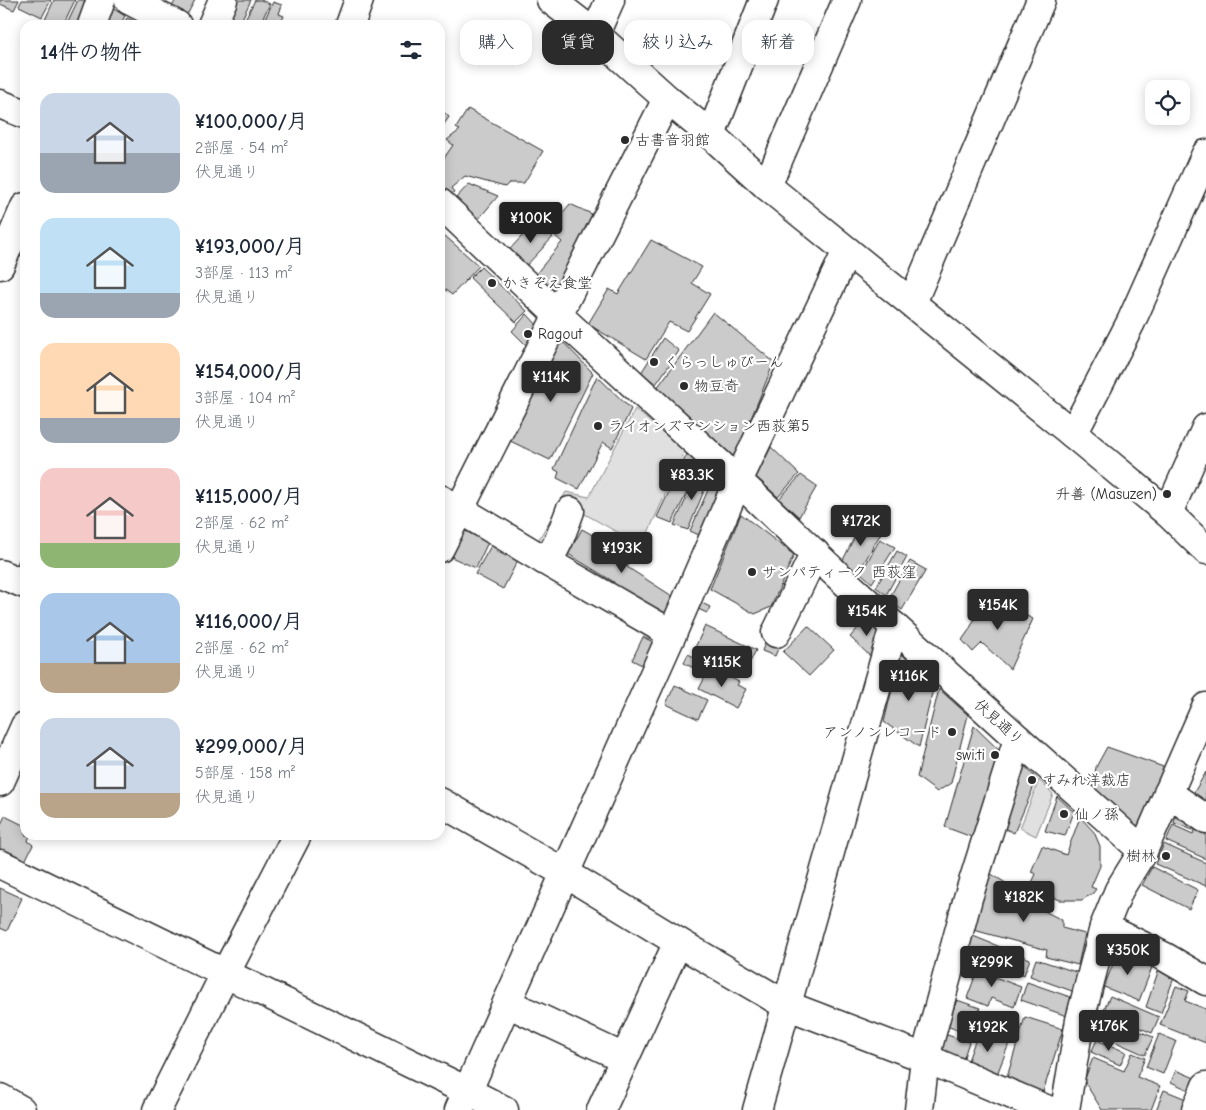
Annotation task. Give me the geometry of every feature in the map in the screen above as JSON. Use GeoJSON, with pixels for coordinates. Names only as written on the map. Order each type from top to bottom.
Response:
{"type":"FeatureCollection","features":[{"type":"Feature","properties":{"kind":"street"},"geometry":{"type":"LineString","coordinates":[[94,20],[100,0]]}},
{"type":"Feature","properties":{"kind":"street"},"geometry":{"type":"LineString","coordinates":[[130,0],[168,20]]}},
{"type":"Feature","properties":{"kind":"street"},"geometry":{"type":"LineString","coordinates":[[214,20],[223,0]]}},
{"type":"Feature","properties":{"kind":"street"},"geometry":{"type":"LineString","coordinates":[[352,20],[359,0]]}},
{"type":"Feature","properties":{"kind":"street"},"geometry":{"type":"LineString","coordinates":[[551,0],[577,20]]}},
{"type":"Feature","properties":{"kind":"street"},"geometry":{"type":"LineString","coordinates":[[601,20],[610,0]]}},
{"type":"Feature","properties":{"kind":"street"},"geometry":{"type":"LineString","coordinates":[[711,135],[764,0]]}},
{"type":"Feature","properties":{"kind":"street"},"geometry":{"type":"LineString","coordinates":[[767,186],[847,0]]}},
{"type":"Feature","properties":{"kind":"street"},"geometry":{"type":"LineString","coordinates":[[912,303],[1042,0]]}},
{"type":"Feature","properties":{"kind":"street"},"geometry":{"type":"LineString","coordinates":[[614,51],[767,186],[1073,434],[1168,513],[1206,550]]}},
{"type":"Feature","properties":{"kind":"street"},"geometry":{"type":"LineString","coordinates":[[445,526],[450,504],[558,315],[667,99]]}},
{"type":"Feature","properties":{"kind":"street"},"geometry":{"type":"LineString","coordinates":[[0,104],[20,112]]}},
{"type":"Feature","properties":{"kind":"street"},"geometry":{"type":"LineString","coordinates":[[1073,434],[1131,322],[1206,154]]}},
{"type":"Feature","properties":{"kind":"street"},"geometry":{"type":"LineString","coordinates":[[0,265],[18,213]]}},
{"type":"Feature","properties":{"kind":"street","name":"伏見通り"},"geometry":{"type":"LineString","coordinates":[[445,215],[558,315],[894,626],[1143,851]]}},
{"type":"Feature","properties":{"kind":"street"},"geometry":{"type":"LineString","coordinates":[[463,1100],[672,634],[738,481],[847,251]]}},
{"type":"Feature","properties":{"kind":"street"},"geometry":{"type":"LineString","coordinates":[[1168,513],[1206,428]]}},
{"type":"Feature","properties":{"kind":"street"},"geometry":{"type":"LineString","coordinates":[[450,504],[672,634]]}},
{"type":"Feature","properties":{"kind":"street"},"geometry":{"type":"LineString","coordinates":[[544,560],[554,550],[570,511]]}},
{"type":"Feature","properties":{"kind":"street"},"geometry":{"type":"LineString","coordinates":[[776,633],[815,553]]}},
{"type":"Feature","properties":{"kind":"street"},"geometry":{"type":"LineString","coordinates":[[0,574],[20,582]]}},
{"type":"Feature","properties":{"kind":"street"},"geometry":{"type":"LineString","coordinates":[[757,1110],[894,626]]}},
{"type":"Feature","properties":{"kind":"street"},"geometry":{"type":"LineString","coordinates":[[1065,1110],[1080,1020],[1104,927],[1119,890],[1143,851],[1206,707]]}},
{"type":"Feature","properties":{"kind":"street"},"geometry":{"type":"LineString","coordinates":[[0,782],[20,737]]}},
{"type":"Feature","properties":{"kind":"street"},"geometry":{"type":"LineString","coordinates":[[919,1110],[926,1058],[968,898],[1018,739]]}},
{"type":"Feature","properties":{"kind":"street"},"geometry":{"type":"LineString","coordinates":[[1168,794],[1206,819]]}},
{"type":"Feature","properties":{"kind":"street"},"geometry":{"type":"LineString","coordinates":[[445,805],[786,1005],[926,1058],[1048,1110]]}},
{"type":"Feature","properties":{"kind":"street"},"geometry":{"type":"LineString","coordinates":[[157,1110],[294,840]]}},
{"type":"Feature","properties":{"kind":"street"},"geometry":{"type":"LineString","coordinates":[[0,864],[225,974],[463,1100],[504,1110]]}},
{"type":"Feature","properties":{"kind":"street"},"geometry":{"type":"LineString","coordinates":[[1104,927],[1165,957],[1206,981]]}},
{"type":"Feature","properties":{"kind":"street"},"geometry":{"type":"LineString","coordinates":[[601,1110],[678,942]]}},
{"type":"Feature","properties":{"kind":"street"},"geometry":{"type":"LineString","coordinates":[[507,1003],[624,1058]]}},
{"type":"Feature","properties":{"kind":"street"},"geometry":{"type":"LineString","coordinates":[[1196,1110],[1206,1086]]}},
{"type":"Feature","properties":{"kind":"street"},"geometry":{"type":"LineString","coordinates":[[0,1098],[21,1110]]}},
{"type":"Feature","properties":{"kind":"shaded area"},"geometry":{"type":"Polygon","coordinates":[[[635,409],[685,451],[642,546],[583,513],[560,561],[535,546],[566,492],[589,497],[635,409]]]}},
{"type":"Feature","properties":{"kind":"shaded area"},"geometry":{"type":"Polygon","coordinates":[[[1039,780],[1053,794],[1036,836],[1020,828],[1039,780]]]}},
{"type":"Feature","properties":{"kind":"building"},"geometry":{"type":"Polygon","coordinates":[[[0,0],[19,0],[14,10],[0,4],[0,0]]]}},
{"type":"Feature","properties":{"kind":"building"},"geometry":{"type":"Polygon","coordinates":[[[22,0],[51,0],[42,17],[19,6],[22,0]]]}},
{"type":"Feature","properties":{"kind":"building"},"geometry":{"type":"Polygon","coordinates":[[[54,0],[75,0],[65,20],[45,20],[54,0]]]}},
{"type":"Feature","properties":{"kind":"building"},"geometry":{"type":"Polygon","coordinates":[[[78,0],[91,0],[85,20],[68,20],[78,0]]]}},
{"type":"Feature","properties":{"kind":"building"},"geometry":{"type":"Polygon","coordinates":[[[176,0],[195,0],[187,15],[172,6],[176,0]]]}},
{"type":"Feature","properties":{"kind":"building"},"geometry":{"type":"Polygon","coordinates":[[[228,0],[251,0],[241,20],[218,20],[228,0]]]}},
{"type":"Feature","properties":{"kind":"building"},"geometry":{"type":"Polygon","coordinates":[[[255,0],[261,0],[270,4],[262,20],[245,20],[255,0]]]}},
{"type":"Feature","properties":{"kind":"building"},"geometry":{"type":"Polygon","coordinates":[[[273,2],[282,5],[279,14],[284,16],[282,20],[264,20],[273,2]]]}},
{"type":"Feature","properties":{"kind":"building"},"geometry":{"type":"Polygon","coordinates":[[[109,6],[125,16],[123,20],[104,20],[109,6]]]}},
{"type":"Feature","properties":{"kind":"building"},"geometry":{"type":"Polygon","coordinates":[[[468,109],[543,151],[524,183],[509,183],[505,187],[465,176],[451,188],[454,192],[450,195],[445,190],[445,157],[453,145],[447,140],[460,130],[456,128],[468,109]]]}},
{"type":"Feature","properties":{"kind":"building"},"geometry":{"type":"Polygon","coordinates":[[[445,113],[449,117],[445,123],[445,113]]]}},
{"type":"Feature","properties":{"kind":"building"},"geometry":{"type":"Polygon","coordinates":[[[469,184],[498,196],[477,221],[454,200],[469,184]]]}},
{"type":"Feature","properties":{"kind":"building"},"geometry":{"type":"Polygon","coordinates":[[[570,204],[594,215],[559,289],[551,290],[535,275],[562,242],[548,230],[570,204]]]}},
{"type":"Feature","properties":{"kind":"building"},"geometry":{"type":"Polygon","coordinates":[[[536,221],[553,237],[526,266],[509,250],[536,221]]]}},
{"type":"Feature","properties":{"kind":"building"},"geometry":{"type":"Polygon","coordinates":[[[445,236],[479,266],[452,295],[445,290],[445,236]]]}},
{"type":"Feature","properties":{"kind":"building"},"geometry":{"type":"Polygon","coordinates":[[[651,240],[702,267],[692,283],[710,294],[687,331],[669,322],[646,359],[588,324],[609,289],[618,294],[651,240]]]}},
{"type":"Feature","properties":{"kind":"building"},"geometry":{"type":"Polygon","coordinates":[[[481,267],[527,311],[516,322],[470,278],[481,267]]]}},
{"type":"Feature","properties":{"kind":"building"},"geometry":{"type":"Polygon","coordinates":[[[713,312],[774,362],[734,461],[657,388],[713,312]]]}},
{"type":"Feature","properties":{"kind":"building"},"geometry":{"type":"Polygon","coordinates":[[[527,314],[540,328],[529,348],[512,331],[527,314]]]}},
{"type":"Feature","properties":{"kind":"building"},"geometry":{"type":"Polygon","coordinates":[[[663,338],[679,351],[656,384],[641,373],[663,338]]]}},
{"type":"Feature","properties":{"kind":"building"},"geometry":{"type":"Polygon","coordinates":[[[564,343],[593,373],[550,460],[506,439],[552,348],[564,343]]]}},
{"type":"Feature","properties":{"kind":"building","name":"ライオンズマンション西荻第5"},"geometry":{"type":"Polygon","coordinates":[[[597,376],[631,409],[612,448],[603,442],[579,489],[557,478],[559,472],[554,469],[597,376]]]}},
{"type":"Feature","properties":{"kind":"building"},"geometry":{"type":"Polygon","coordinates":[[[771,447],[799,474],[778,497],[756,477],[771,447]]]}},
{"type":"Feature","properties":{"kind":"building"},"geometry":{"type":"Polygon","coordinates":[[[687,454],[700,466],[672,523],[657,517],[687,454]]]}},
{"type":"Feature","properties":{"kind":"building"},"geometry":{"type":"Polygon","coordinates":[[[700,469],[708,476],[708,481],[688,530],[674,525],[700,469]]]}},
{"type":"Feature","properties":{"kind":"building"},"geometry":{"type":"Polygon","coordinates":[[[801,475],[817,486],[799,517],[779,499],[801,475]]]}},
{"type":"Feature","properties":{"kind":"building"},"geometry":{"type":"Polygon","coordinates":[[[711,483],[721,492],[706,538],[690,531],[711,483]]]}},
{"type":"Feature","properties":{"kind":"building","name":"サンパティーク 西荻窪"},"geometry":{"type":"Polygon","coordinates":[[[741,514],[794,555],[771,607],[755,614],[710,589],[741,514]]]}},
{"type":"Feature","properties":{"kind":"building"},"geometry":{"type":"Polygon","coordinates":[[[861,524],[881,533],[858,573],[843,560],[861,524]]]}},
{"type":"Feature","properties":{"kind":"building"},"geometry":{"type":"Polygon","coordinates":[[[582,529],[633,558],[627,567],[680,601],[667,621],[611,587],[614,582],[568,554],[582,529]]]}},
{"type":"Feature","properties":{"kind":"building"},"geometry":{"type":"Polygon","coordinates":[[[463,530],[488,542],[476,568],[451,557],[463,530]]]}},
{"type":"Feature","properties":{"kind":"building"},"geometry":{"type":"Polygon","coordinates":[[[880,539],[895,547],[872,583],[861,573],[880,539]]]}},
{"type":"Feature","properties":{"kind":"building"},"geometry":{"type":"Polygon","coordinates":[[[492,544],[498,547],[496,551],[506,556],[509,552],[519,558],[503,589],[475,574],[492,544]]]}},
{"type":"Feature","properties":{"kind":"building"},"geometry":{"type":"Polygon","coordinates":[[[897,551],[907,557],[886,595],[876,587],[897,551]]]}},
{"type":"Feature","properties":{"kind":"building"},"geometry":{"type":"Polygon","coordinates":[[[910,561],[926,570],[902,610],[888,600],[910,561]]]}},
{"type":"Feature","properties":{"kind":"building"},"geometry":{"type":"Polygon","coordinates":[[[986,596],[1033,619],[1010,669],[982,643],[973,652],[962,640],[986,596]]]}},
{"type":"Feature","properties":{"kind":"building"},"geometry":{"type":"Polygon","coordinates":[[[702,603],[710,607],[707,613],[698,609],[702,603]]]}},
{"type":"Feature","properties":{"kind":"building"},"geometry":{"type":"Polygon","coordinates":[[[866,619],[882,634],[874,643],[878,647],[870,656],[850,637],[866,619]]]}},
{"type":"Feature","properties":{"kind":"building"},"geometry":{"type":"Polygon","coordinates":[[[705,626],[756,650],[743,676],[693,652],[705,626]]]}},
{"type":"Feature","properties":{"kind":"building"},"geometry":{"type":"Polygon","coordinates":[[[808,626],[834,650],[809,676],[783,652],[808,626]]]}},
{"type":"Feature","properties":{"kind":"building"},"geometry":{"type":"Polygon","coordinates":[[[768,634],[782,639],[775,656],[762,651],[768,634]]]}},
{"type":"Feature","properties":{"kind":"building"},"geometry":{"type":"Polygon","coordinates":[[[643,637],[655,643],[644,666],[632,660],[643,637]]]}},
{"type":"Feature","properties":{"kind":"building"},"geometry":{"type":"Polygon","coordinates":[[[901,653],[934,685],[919,747],[884,722],[901,653]]]}},
{"type":"Feature","properties":{"kind":"building"},"geometry":{"type":"Polygon","coordinates":[[[688,654],[708,664],[703,673],[684,663],[688,654]]]}},
{"type":"Feature","properties":{"kind":"building"},"geometry":{"type":"Polygon","coordinates":[[[710,667],[739,682],[737,685],[746,689],[736,708],[699,689],[710,667]]]}},
{"type":"Feature","properties":{"kind":"building"},"geometry":{"type":"Polygon","coordinates":[[[675,685],[707,700],[698,719],[666,704],[675,685]]]}},
{"type":"Feature","properties":{"kind":"building"},"geometry":{"type":"Polygon","coordinates":[[[939,689],[968,715],[951,783],[937,792],[917,777],[939,689]]]}},
{"type":"Feature","properties":{"kind":"building"},"geometry":{"type":"Polygon","coordinates":[[[974,726],[1004,755],[977,839],[945,827],[974,726]]]}},
{"type":"Feature","properties":{"kind":"building"},"geometry":{"type":"Polygon","coordinates":[[[1107,747],[1169,769],[1144,827],[1135,827],[1093,787],[1096,767],[1107,747]]]}},
{"type":"Feature","properties":{"kind":"building"},"geometry":{"type":"Polygon","coordinates":[[[1020,761],[1037,779],[1014,833],[998,825],[1020,761]]]}},
{"type":"Feature","properties":{"kind":"building"},"geometry":{"type":"Polygon","coordinates":[[[1206,772],[1206,808],[1190,799],[1206,772]]]}},
{"type":"Feature","properties":{"kind":"building"},"geometry":{"type":"Polygon","coordinates":[[[1057,796],[1074,812],[1065,836],[1045,831],[1057,796]]]}},
{"type":"Feature","properties":{"kind":"building"},"geometry":{"type":"Polygon","coordinates":[[[1177,809],[1197,820],[1193,830],[1174,823],[1177,809]]]}},
{"type":"Feature","properties":{"kind":"building"},"geometry":{"type":"Polygon","coordinates":[[[5,816],[20,824],[20,840],[28,840],[33,845],[23,865],[0,855],[0,826],[5,816]]]}},
{"type":"Feature","properties":{"kind":"building"},"geometry":{"type":"Polygon","coordinates":[[[1080,817],[1094,832],[1100,846],[1100,866],[1091,887],[1096,889],[1082,900],[1060,900],[1030,887],[1036,874],[1031,872],[1042,846],[1066,855],[1080,817]]]}},
{"type":"Feature","properties":{"kind":"building"},"geometry":{"type":"Polygon","coordinates":[[[1173,825],[1193,834],[1195,830],[1206,834],[1206,859],[1166,841],[1173,825]]]}},
{"type":"Feature","properties":{"kind":"building"},"geometry":{"type":"Polygon","coordinates":[[[1164,844],[1206,863],[1206,886],[1155,864],[1164,844]]]}},
{"type":"Feature","properties":{"kind":"building"},"geometry":{"type":"Polygon","coordinates":[[[1152,867],[1198,890],[1189,909],[1142,885],[1152,867]]]}},
{"type":"Feature","properties":{"kind":"building"},"geometry":{"type":"Polygon","coordinates":[[[988,872],[1017,890],[1015,896],[1062,920],[1062,928],[1085,934],[1078,965],[1046,957],[1047,950],[970,929],[988,872]]]}},
{"type":"Feature","properties":{"kind":"building"},"geometry":{"type":"Polygon","coordinates":[[[0,888],[22,898],[7,931],[0,928],[0,888]]]}},
{"type":"Feature","properties":{"kind":"building"},"geometry":{"type":"Polygon","coordinates":[[[973,936],[1030,959],[1024,975],[967,952],[973,936]]]}},
{"type":"Feature","properties":{"kind":"building"},"geometry":{"type":"Polygon","coordinates":[[[1118,951],[1153,965],[1139,1001],[1104,987],[1118,951]]]}},
{"type":"Feature","properties":{"kind":"building"},"geometry":{"type":"Polygon","coordinates":[[[1036,959],[1079,973],[1072,991],[1030,976],[1036,959]]]}},
{"type":"Feature","properties":{"kind":"building"},"geometry":{"type":"Polygon","coordinates":[[[980,963],[995,968],[992,976],[1021,987],[1014,1007],[991,998],[988,1006],[967,998],[980,963]]]}},
{"type":"Feature","properties":{"kind":"building"},"geometry":{"type":"Polygon","coordinates":[[[1159,969],[1175,975],[1161,1013],[1146,1007],[1159,969]]]}},
{"type":"Feature","properties":{"kind":"building"},"geometry":{"type":"Polygon","coordinates":[[[1027,982],[1073,998],[1067,1016],[1021,1000],[1027,982]]]}},
{"type":"Feature","properties":{"kind":"building"},"geometry":{"type":"Polygon","coordinates":[[[1176,986],[1189,991],[1185,1001],[1206,1009],[1206,1043],[1160,1025],[1176,986]]]}},
{"type":"Feature","properties":{"kind":"building"},"geometry":{"type":"Polygon","coordinates":[[[1110,996],[1159,1017],[1152,1033],[1103,1012],[1110,996]]]}},
{"type":"Feature","properties":{"kind":"building"},"geometry":{"type":"Polygon","coordinates":[[[957,1000],[980,1008],[970,1035],[947,1026],[957,1000]]]}},
{"type":"Feature","properties":{"kind":"building"},"geometry":{"type":"Polygon","coordinates":[[[1025,1017],[1063,1029],[1042,1095],[1005,1084],[1025,1017]]]}},
{"type":"Feature","properties":{"kind":"building"},"geometry":{"type":"Polygon","coordinates":[[[1115,1021],[1153,1037],[1145,1055],[1107,1038],[1115,1021]]]}},
{"type":"Feature","properties":{"kind":"building"},"geometry":{"type":"Polygon","coordinates":[[[979,1030],[1010,1041],[996,1077],[966,1066],[979,1030]]]}},
{"type":"Feature","properties":{"kind":"building"},"geometry":{"type":"Polygon","coordinates":[[[944,1034],[969,1042],[961,1066],[936,1058],[944,1034]]]}},
{"type":"Feature","properties":{"kind":"building"},"geometry":{"type":"Polygon","coordinates":[[[1159,1034],[1176,1041],[1163,1074],[1146,1067],[1159,1034]]]}},
{"type":"Feature","properties":{"kind":"building"},"geometry":{"type":"Polygon","coordinates":[[[1097,1040],[1126,1052],[1120,1065],[1091,1052],[1097,1040]]]}},
{"type":"Feature","properties":{"kind":"building"},"geometry":{"type":"Polygon","coordinates":[[[1132,1053],[1145,1058],[1137,1077],[1160,1086],[1151,1110],[1102,1110],[1084,1081],[1093,1058],[1124,1071],[1132,1053]]]}},
{"type":"Feature","properties":{"kind":"building"},"geometry":{"type":"Polygon","coordinates":[[[1176,1070],[1197,1079],[1191,1091],[1171,1082],[1176,1070]]]}},
{"type":"Feature","properties":{"kind":"building"},"geometry":{"type":"Polygon","coordinates":[[[1164,1090],[1191,1101],[1188,1110],[1156,1110],[1164,1090]]]}},
{"type":"Feature","properties":{"kind":"place","name":"古書音羽館"},"geometry":{"type":"Point","coordinates":[625,140]}},
{"type":"Feature","properties":{"kind":"place","name":"かきぞえ食堂"},"geometry":{"type":"Point","coordinates":[492,283]}},
{"type":"Feature","properties":{"kind":"place","name":"Ragout"},"geometry":{"type":"Point","coordinates":[528,334]}},
{"type":"Feature","properties":{"kind":"place","name":"くらっしゅびーん"},"geometry":{"type":"Point","coordinates":[654,362]}},
{"type":"Feature","properties":{"kind":"place","name":"物豆奇"},"geometry":{"type":"Point","coordinates":[684,386]}},
{"type":"Feature","properties":{"kind":"place","name":"ライオンズマンション西荻第5"},"geometry":{"type":"Point","coordinates":[598,426]}},
{"type":"Feature","properties":{"kind":"place","name":"升善 (Masuzen)"},"geometry":{"type":"Point","coordinates":[1167,494]}},
{"type":"Feature","properties":{"kind":"place","name":"サンパティーク 西荻窪"},"geometry":{"type":"Point","coordinates":[752,572]}},
{"type":"Feature","properties":{"kind":"place","name":"アンノンレコード"},"geometry":{"type":"Point","coordinates":[952,732]}},
{"type":"Feature","properties":{"kind":"place","name":"swi:ti"},"geometry":{"type":"Point","coordinates":[995,755]}},
{"type":"Feature","properties":{"kind":"place","name":"すみれ洋裁店"},"geometry":{"type":"Point","coordinates":[1032,780]}},
{"type":"Feature","properties":{"kind":"place","name":"仙ノ孫"},"geometry":{"type":"Point","coordinates":[1064,814]}},
{"type":"Feature","properties":{"kind":"place","name":"樹林"},"geometry":{"type":"Point","coordinates":[1166,856]}}]}
